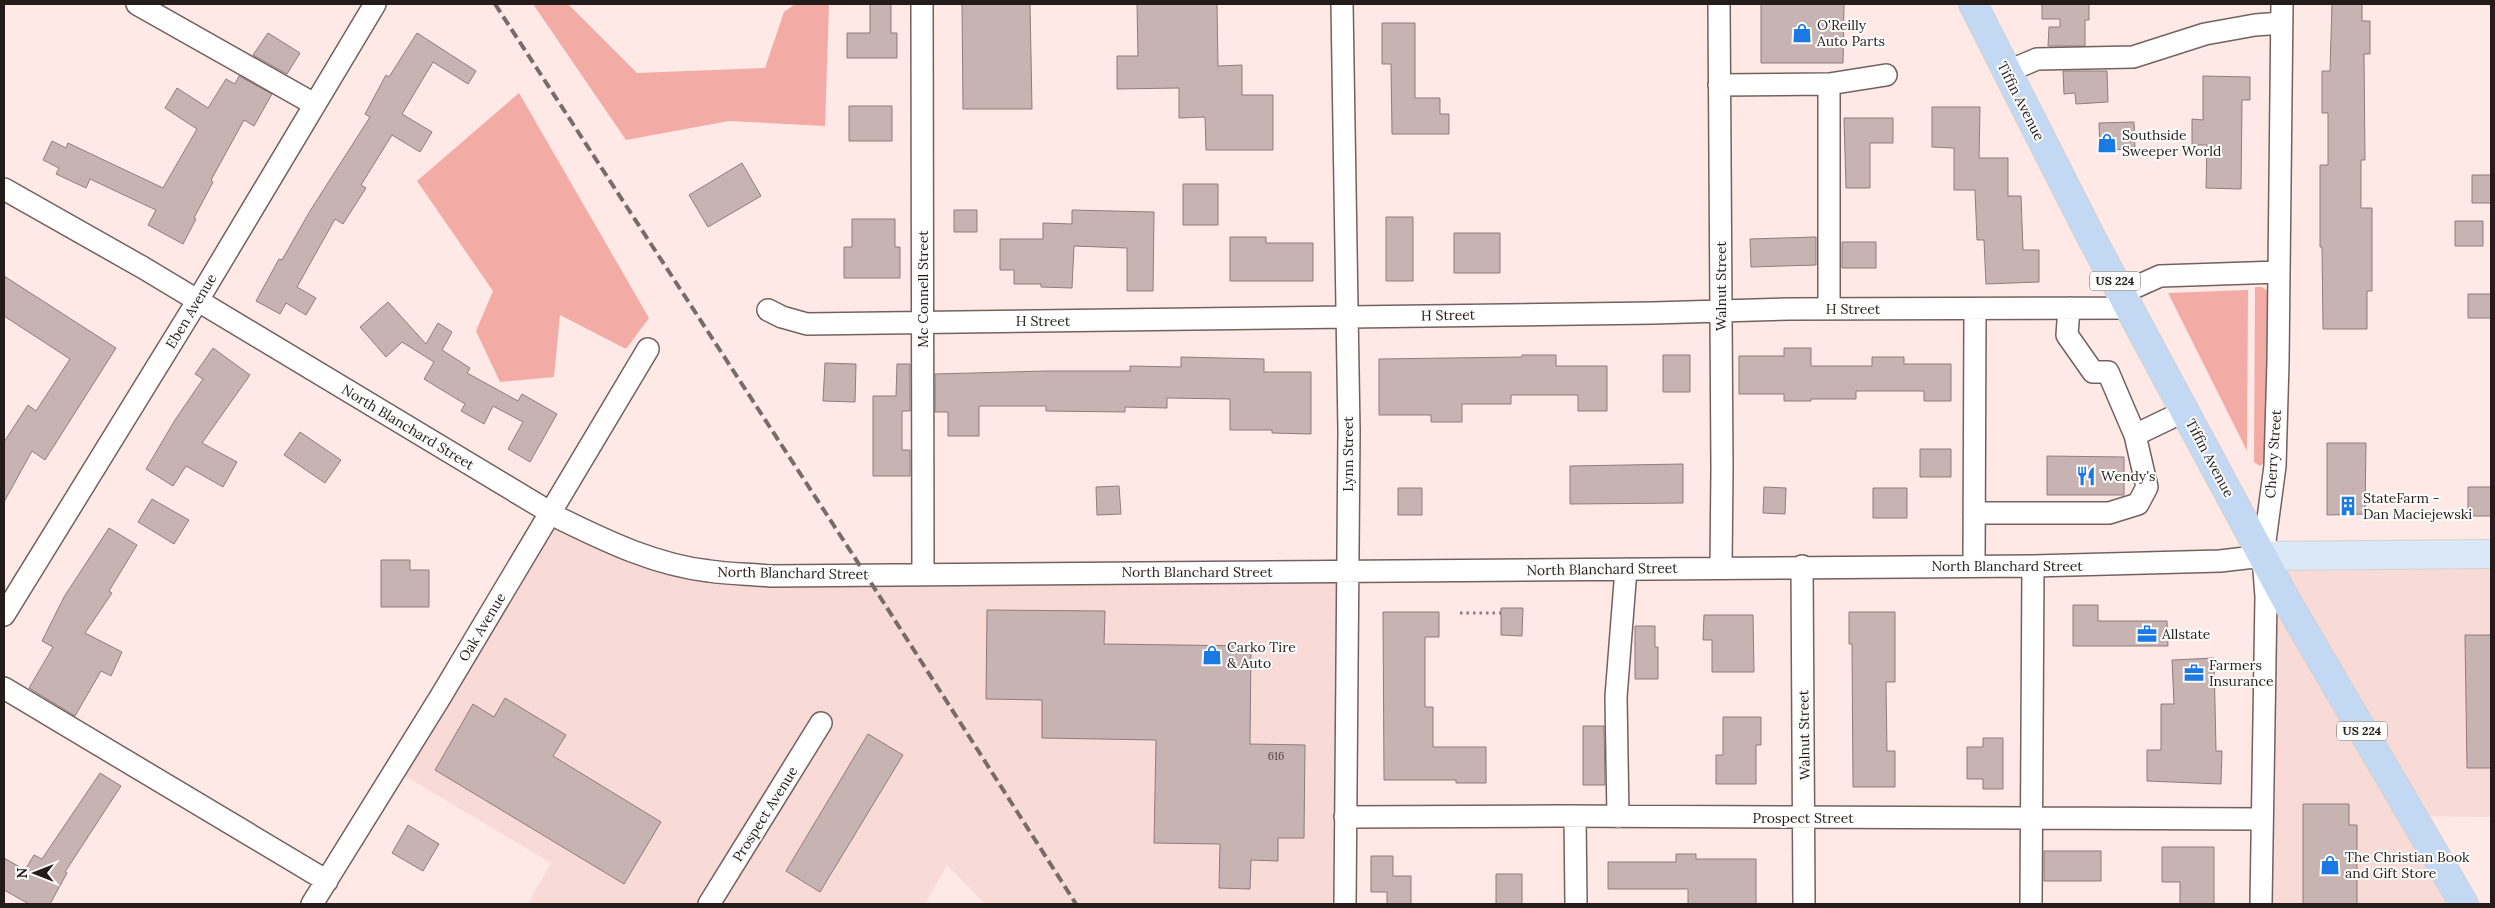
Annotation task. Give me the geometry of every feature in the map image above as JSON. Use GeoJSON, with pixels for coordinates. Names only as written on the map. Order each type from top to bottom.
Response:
{"type":"FeatureCollection","features":[{"type":"Feature","properties":{"kind":"highway","name":"Tiffin Avenue"},"geometry":{"type":"LineString","coordinates":[[1973,4],[2006,72],[2126,301],[2263,556],[2358,726],[2464,904]]}},
{"type":"Feature","properties":{"kind":"main road","name":"North Blanchard Street"},"geometry":{"type":"LineString","coordinates":[[2263,556],[2491,554]]}},
{"type":"Feature","properties":{"kind":"street"},"geometry":{"type":"LineString","coordinates":[[137,4],[314,104]]}},
{"type":"Feature","properties":{"kind":"street","name":"Eben Avenue"},"geometry":{"type":"LineString","coordinates":[[4,615],[198,300],[375,4]]}},
{"type":"Feature","properties":{"kind":"street","name":"Mc Connell Street"},"geometry":{"type":"LineString","coordinates":[[922,4],[923,574]]}},
{"type":"Feature","properties":{"kind":"street","name":"Lynn Street"},"geometry":{"type":"LineString","coordinates":[[1342,4],[1347,316],[1345,904]]}},
{"type":"Feature","properties":{"kind":"street","name":"Walnut Street"},"geometry":{"type":"LineString","coordinates":[[1718,4],[1721,311],[1720,568]]}},
{"type":"Feature","properties":{"kind":"street"},"geometry":{"type":"LineString","coordinates":[[2006,72],[2036,59],[2133,57],[2205,34],[2255,25],[2282,13]]}},
{"type":"Feature","properties":{"kind":"street","name":"Cherry Street"},"geometry":{"type":"LineString","coordinates":[[2261,904],[2266,597],[2263,556],[2275,466],[2282,13]]}},
{"type":"Feature","properties":{"kind":"street"},"geometry":{"type":"LineString","coordinates":[[1719,85],[1829,84],[1886,75]]}},
{"type":"Feature","properties":{"kind":"street"},"geometry":{"type":"LineString","coordinates":[[1829,84],[1829,309]]}},
{"type":"Feature","properties":{"kind":"street","name":"North Blanchard Street"},"geometry":{"type":"LineString","coordinates":[[4,189],[198,300],[550,512],[618,546],[662,562],[707,571],[770,576],[1802,566],[2033,566],[2220,561],[2263,556]]}},
{"type":"Feature","properties":{"kind":"street"},"geometry":{"type":"LineString","coordinates":[[2126,301],[2160,276],[2279,272]]}},
{"type":"Feature","properties":{"kind":"street","name":"H Street"},"geometry":{"type":"LineString","coordinates":[[768,310],[782,318],[807,324],[1829,309],[2070,308],[2126,301]]}},
{"type":"Feature","properties":{"kind":"street"},"geometry":{"type":"LineString","coordinates":[[1974,513],[2109,513],[2138,504],[2147,487],[2135,435],[2108,372],[2093,372],[2067,335],[2070,308]]}},
{"type":"Feature","properties":{"kind":"street"},"geometry":{"type":"LineString","coordinates":[[1974,566],[1975,309]]}},
{"type":"Feature","properties":{"kind":"street","name":"Oak Avenue"},"geometry":{"type":"LineString","coordinates":[[312,904],[648,349]]}},
{"type":"Feature","properties":{"kind":"street"},"geometry":{"type":"LineString","coordinates":[[2135,435],[2185,411]]}},
{"type":"Feature","properties":{"kind":"street","name":"Walnut Street"},"geometry":{"type":"LineString","coordinates":[[1802,566],[1805,817],[1804,904]]}},
{"type":"Feature","properties":{"kind":"street"},"geometry":{"type":"LineString","coordinates":[[2031,904],[2033,566]]}},
{"type":"Feature","properties":{"kind":"street"},"geometry":{"type":"LineString","coordinates":[[1618,817],[1616,697],[1626,569]]}},
{"type":"Feature","properties":{"kind":"street"},"geometry":{"type":"LineString","coordinates":[[4,688],[326,881]]}},
{"type":"Feature","properties":{"kind":"street","name":"Prospect Avenue"},"geometry":{"type":"LineString","coordinates":[[708,904],[821,723]]}},
{"type":"Feature","properties":{"kind":"street"},"geometry":{"type":"LineString","coordinates":[[1575,816],[1576,904]]}},
{"type":"Feature","properties":{"kind":"street","name":"Prospect Street"},"geometry":{"type":"LineString","coordinates":[[1345,817],[1575,816],[2262,819]]}},
{"type":"Feature","properties":{"kind":"path"},"geometry":{"type":"LineString","coordinates":[[1460,613],[1501,613]]}},
{"type":"Feature","properties":{"kind":"shaded area"},"geometry":{"type":"Polygon","coordinates":[[[533,4],[568,4],[637,73],[765,68],[784,12],[795,4],[829,4],[825,126],[729,121],[626,140],[533,4]]]}},
{"type":"Feature","properties":{"kind":"shaded area"},"geometry":{"type":"Polygon","coordinates":[[[519,93],[649,318],[626,349],[560,315],[554,377],[500,382],[476,331],[493,291],[417,181],[519,93]]]}},
{"type":"Feature","properties":{"kind":"shaded area"},"geometry":{"type":"Polygon","coordinates":[[[2255,287],[2262,287],[2269,292],[2264,463],[2260,466],[2254,462],[2255,287]]]}},
{"type":"Feature","properties":{"kind":"shaded area"},"geometry":{"type":"Polygon","coordinates":[[[2248,290],[2247,451],[2168,293],[2248,290]]]}},
{"type":"Feature","properties":{"kind":"shaded area"},"geometry":{"type":"Polygon","coordinates":[[[550,512],[707,571],[1347,571],[1345,904],[985,904],[947,865],[925,904],[528,904],[551,863],[395,770],[550,512]]]}},
{"type":"Feature","properties":{"kind":"shaded area"},"geometry":{"type":"Polygon","coordinates":[[[2491,554],[2491,817],[2412,816],[2464,904],[2261,904],[2263,556],[2491,554]]]}},
{"type":"Feature","properties":{"kind":"building"},"geometry":{"type":"Polygon","coordinates":[[[870,4],[891,4],[891,33],[897,33],[897,58],[847,58],[847,33],[870,33],[870,4]]]}},
{"type":"Feature","properties":{"kind":"building"},"geometry":{"type":"Polygon","coordinates":[[[962,4],[1030,4],[1032,109],[963,109],[962,4]]]}},
{"type":"Feature","properties":{"kind":"building"},"geometry":{"type":"Polygon","coordinates":[[[1137,4],[1217,4],[1218,66],[1242,65],[1242,95],[1273,95],[1273,150],[1206,150],[1205,117],[1179,118],[1179,88],[1117,89],[1117,56],[1138,56],[1137,4]]]}},
{"type":"Feature","properties":{"kind":"building","name":"O'Reilly Auto Parts"},"geometry":{"type":"Polygon","coordinates":[[[1761,4],[1844,4],[1843,63],[1761,63],[1761,4]]]}},
{"type":"Feature","properties":{"kind":"building"},"geometry":{"type":"Polygon","coordinates":[[[2042,4],[2089,4],[2089,20],[2085,20],[2085,46],[2048,46],[2049,27],[2060,27],[2060,19],[2042,19],[2042,4]]]}},
{"type":"Feature","properties":{"kind":"building"},"geometry":{"type":"Polygon","coordinates":[[[2332,4],[2362,4],[2362,21],[2370,21],[2370,54],[2364,54],[2365,160],[2361,160],[2361,208],[2372,208],[2372,291],[2367,291],[2367,329],[2323,329],[2320,165],[2328,165],[2328,113],[2322,113],[2322,71],[2330,71],[2332,4]]]}},
{"type":"Feature","properties":{"kind":"building"},"geometry":{"type":"Polygon","coordinates":[[[1382,23],[1415,23],[1415,98],[1440,98],[1440,114],[1449,114],[1449,134],[1392,134],[1391,64],[1382,64],[1382,23]]]}},
{"type":"Feature","properties":{"kind":"building"},"geometry":{"type":"Polygon","coordinates":[[[268,33],[300,53],[287,74],[253,55],[268,33]]]}},
{"type":"Feature","properties":{"kind":"building"},"geometry":{"type":"Polygon","coordinates":[[[417,33],[476,71],[468,84],[433,62],[402,114],[432,132],[420,152],[392,135],[361,185],[366,188],[343,224],[335,219],[297,287],[316,298],[306,315],[286,303],[280,314],[256,301],[279,259],[282,260],[310,211],[370,117],[365,114],[386,75],[389,77],[417,33]]]}},
{"type":"Feature","properties":{"kind":"building"},"geometry":{"type":"Polygon","coordinates":[[[2063,71],[2107,71],[2108,102],[2076,104],[2075,93],[2064,94],[2063,71]]]}},
{"type":"Feature","properties":{"kind":"building"},"geometry":{"type":"Polygon","coordinates":[[[239,76],[272,94],[254,126],[244,120],[211,180],[213,182],[183,244],[148,225],[156,210],[90,179],[86,188],[56,174],[59,168],[43,160],[52,141],[66,148],[68,143],[163,188],[197,129],[165,108],[177,88],[208,108],[226,79],[235,84],[239,76]]]}},
{"type":"Feature","properties":{"kind":"building"},"geometry":{"type":"Polygon","coordinates":[[[2203,76],[2250,77],[2250,100],[2242,100],[2241,189],[2206,188],[2207,145],[2192,145],[2192,119],[2203,120],[2203,76]]]}},
{"type":"Feature","properties":{"kind":"building"},"geometry":{"type":"Polygon","coordinates":[[[849,106],[892,106],[892,141],[849,141],[849,106]]]}},
{"type":"Feature","properties":{"kind":"building"},"geometry":{"type":"Polygon","coordinates":[[[1932,107],[1980,107],[1979,158],[2008,158],[2008,196],[2021,196],[2023,250],[2039,250],[2039,282],[1986,284],[1984,240],[1977,240],[1975,190],[1954,190],[1954,148],[1932,147],[1932,107]]]}},
{"type":"Feature","properties":{"kind":"building"},"geometry":{"type":"Polygon","coordinates":[[[1844,118],[1893,118],[1893,143],[1870,143],[1870,188],[1846,188],[1844,118]]]}},
{"type":"Feature","properties":{"kind":"building"},"geometry":{"type":"Polygon","coordinates":[[[2134,122],[2135,149],[2100,150],[2099,123],[2134,122]]]}},
{"type":"Feature","properties":{"kind":"building"},"geometry":{"type":"Polygon","coordinates":[[[742,163],[761,196],[708,227],[689,195],[742,163]]]}},
{"type":"Feature","properties":{"kind":"building"},"geometry":{"type":"Polygon","coordinates":[[[2472,175],[2491,175],[2491,203],[2472,203],[2472,175]]]}},
{"type":"Feature","properties":{"kind":"building"},"geometry":{"type":"Polygon","coordinates":[[[1183,184],[1218,184],[1218,225],[1183,225],[1183,184]]]}},
{"type":"Feature","properties":{"kind":"building"},"geometry":{"type":"Polygon","coordinates":[[[954,210],[977,210],[977,232],[954,232],[954,210]]]}},
{"type":"Feature","properties":{"kind":"building"},"geometry":{"type":"Polygon","coordinates":[[[1072,210],[1154,212],[1153,291],[1127,291],[1127,248],[1074,246],[1072,288],[1041,287],[1041,284],[1014,284],[1014,270],[1000,270],[1000,239],[1043,239],[1043,223],[1072,224],[1072,210]]]}},
{"type":"Feature","properties":{"kind":"building"},"geometry":{"type":"Polygon","coordinates":[[[1386,217],[1413,217],[1413,281],[1386,281],[1386,217]]]}},
{"type":"Feature","properties":{"kind":"building"},"geometry":{"type":"Polygon","coordinates":[[[852,219],[895,219],[895,247],[900,247],[900,278],[844,278],[844,247],[852,247],[852,219]]]}},
{"type":"Feature","properties":{"kind":"building"},"geometry":{"type":"Polygon","coordinates":[[[2455,221],[2483,221],[2483,246],[2455,246],[2455,221]]]}},
{"type":"Feature","properties":{"kind":"building"},"geometry":{"type":"Polygon","coordinates":[[[1454,233],[1500,233],[1500,273],[1454,273],[1454,233]]]}},
{"type":"Feature","properties":{"kind":"building"},"geometry":{"type":"Polygon","coordinates":[[[1230,237],[1266,237],[1266,243],[1313,243],[1313,281],[1230,281],[1230,237]]]}},
{"type":"Feature","properties":{"kind":"building"},"geometry":{"type":"Polygon","coordinates":[[[1816,237],[1816,265],[1751,267],[1750,239],[1816,237]]]}},
{"type":"Feature","properties":{"kind":"building"},"geometry":{"type":"Polygon","coordinates":[[[1842,242],[1876,242],[1876,268],[1842,268],[1842,242]]]}},
{"type":"Feature","properties":{"kind":"building"},"geometry":{"type":"Polygon","coordinates":[[[4,276],[116,348],[45,460],[32,451],[4,502],[4,442],[28,405],[36,411],[70,359],[4,316],[4,276]]]}},
{"type":"Feature","properties":{"kind":"building"},"geometry":{"type":"Polygon","coordinates":[[[2468,294],[2491,294],[2491,318],[2468,318],[2468,294]]]}},
{"type":"Feature","properties":{"kind":"building"},"geometry":{"type":"Polygon","coordinates":[[[388,302],[426,344],[438,323],[452,332],[442,350],[470,368],[467,373],[518,401],[522,394],[557,414],[530,462],[508,449],[523,422],[493,406],[484,424],[461,411],[465,404],[424,379],[434,362],[402,342],[386,357],[360,327],[388,302]]]}},
{"type":"Feature","properties":{"kind":"building"},"geometry":{"type":"Polygon","coordinates":[[[213,348],[250,375],[202,443],[237,462],[223,487],[186,466],[173,486],[146,469],[175,420],[203,379],[195,374],[213,348]]]}},
{"type":"Feature","properties":{"kind":"building"},"geometry":{"type":"Polygon","coordinates":[[[1784,348],[1811,348],[1811,366],[1872,366],[1872,357],[1904,357],[1904,364],[1951,364],[1951,401],[1924,401],[1924,391],[1856,391],[1856,399],[1811,399],[1811,401],[1784,401],[1784,394],[1739,394],[1739,356],[1784,356],[1784,348]]]}},
{"type":"Feature","properties":{"kind":"building"},"geometry":{"type":"Polygon","coordinates":[[[1522,355],[1556,355],[1556,366],[1607,366],[1607,411],[1578,411],[1578,395],[1511,395],[1511,404],[1462,404],[1462,422],[1431,422],[1431,415],[1379,415],[1379,359],[1522,357],[1522,355]]]}},
{"type":"Feature","properties":{"kind":"building"},"geometry":{"type":"Polygon","coordinates":[[[1663,355],[1690,355],[1690,392],[1663,392],[1663,355]]]}},
{"type":"Feature","properties":{"kind":"building"},"geometry":{"type":"Polygon","coordinates":[[[1181,357],[1264,359],[1264,372],[1311,372],[1311,434],[1272,433],[1272,430],[1230,430],[1230,399],[1167,398],[1167,408],[1125,407],[1125,412],[1046,411],[1046,406],[979,406],[979,436],[948,436],[948,412],[935,412],[935,374],[1130,371],[1130,366],[1181,367],[1181,357]]]}},
{"type":"Feature","properties":{"kind":"building"},"geometry":{"type":"Polygon","coordinates":[[[825,363],[856,364],[855,402],[823,401],[825,363]]]}},
{"type":"Feature","properties":{"kind":"building"},"geometry":{"type":"Polygon","coordinates":[[[897,364],[910,364],[910,411],[902,411],[902,450],[910,450],[910,476],[873,476],[873,396],[896,396],[897,364]]]}},
{"type":"Feature","properties":{"kind":"building"},"geometry":{"type":"Polygon","coordinates":[[[300,432],[341,460],[325,483],[284,455],[300,432]]]}},
{"type":"Feature","properties":{"kind":"building"},"geometry":{"type":"Polygon","coordinates":[[[2327,443],[2366,443],[2365,514],[2327,515],[2327,443]]]}},
{"type":"Feature","properties":{"kind":"building"},"geometry":{"type":"Polygon","coordinates":[[[1920,449],[1951,449],[1951,477],[1920,477],[1920,449]]]}},
{"type":"Feature","properties":{"kind":"building","name":"Wendy's"},"geometry":{"type":"Polygon","coordinates":[[[2047,456],[2124,457],[2124,495],[2047,495],[2047,456]]]}},
{"type":"Feature","properties":{"kind":"building"},"geometry":{"type":"Polygon","coordinates":[[[1683,464],[1683,503],[1570,504],[1570,466],[1683,464]]]}},
{"type":"Feature","properties":{"kind":"building"},"geometry":{"type":"Polygon","coordinates":[[[1119,486],[1121,514],[1097,515],[1096,487],[1119,486]]]}},
{"type":"Feature","properties":{"kind":"building"},"geometry":{"type":"Polygon","coordinates":[[[1764,487],[1786,488],[1785,514],[1763,513],[1764,487]]]}},
{"type":"Feature","properties":{"kind":"building"},"geometry":{"type":"Polygon","coordinates":[[[2468,487],[2491,487],[2491,516],[2468,516],[2468,487]]]}},
{"type":"Feature","properties":{"kind":"building"},"geometry":{"type":"Polygon","coordinates":[[[1398,488],[1422,488],[1422,515],[1398,515],[1398,488]]]}},
{"type":"Feature","properties":{"kind":"building"},"geometry":{"type":"Polygon","coordinates":[[[1873,488],[1907,488],[1907,518],[1873,518],[1873,488]]]}},
{"type":"Feature","properties":{"kind":"building"},"geometry":{"type":"Polygon","coordinates":[[[152,499],[189,520],[174,544],[138,522],[152,499]]]}},
{"type":"Feature","properties":{"kind":"building"},"geometry":{"type":"Polygon","coordinates":[[[109,528],[137,545],[109,591],[112,593],[85,633],[122,652],[111,676],[101,671],[75,716],[29,688],[53,647],[42,641],[64,597],[109,528]]]}},
{"type":"Feature","properties":{"kind":"building"},"geometry":{"type":"Polygon","coordinates":[[[381,560],[410,560],[410,570],[429,570],[429,607],[381,607],[381,560]]]}},
{"type":"Feature","properties":{"kind":"building"},"geometry":{"type":"Polygon","coordinates":[[[2073,605],[2098,605],[2098,621],[2167,621],[2168,646],[2073,646],[2073,605]]]}},
{"type":"Feature","properties":{"kind":"building"},"geometry":{"type":"Polygon","coordinates":[[[1501,608],[1523,608],[1522,636],[1501,635],[1501,608]]]}},
{"type":"Feature","properties":{"kind":"building"},"geometry":{"type":"Polygon","coordinates":[[[987,610],[1105,611],[1104,644],[1251,646],[1250,744],[1305,745],[1304,838],[1278,838],[1278,861],[1251,860],[1250,889],[1219,888],[1220,844],[1154,843],[1156,740],[1042,738],[1042,700],[986,699],[987,610]]]}},
{"type":"Feature","properties":{"kind":"building"},"geometry":{"type":"Polygon","coordinates":[[[1383,612],[1439,612],[1439,637],[1425,637],[1425,707],[1433,707],[1433,747],[1486,747],[1486,783],[1456,783],[1456,780],[1384,780],[1383,612]]]}},
{"type":"Feature","properties":{"kind":"building"},"geometry":{"type":"Polygon","coordinates":[[[1849,612],[1895,612],[1895,682],[1886,682],[1887,751],[1895,751],[1895,787],[1853,787],[1852,644],[1849,644],[1849,612]]]}},
{"type":"Feature","properties":{"kind":"building"},"geometry":{"type":"Polygon","coordinates":[[[1704,615],[1753,615],[1754,672],[1712,672],[1712,640],[1703,640],[1704,615]]]}},
{"type":"Feature","properties":{"kind":"building"},"geometry":{"type":"Polygon","coordinates":[[[1635,626],[1655,626],[1655,647],[1658,647],[1658,679],[1635,679],[1635,626]]]}},
{"type":"Feature","properties":{"kind":"building"},"geometry":{"type":"Polygon","coordinates":[[[2465,635],[2491,635],[2491,768],[2467,768],[2465,635]]]}},
{"type":"Feature","properties":{"kind":"building"},"geometry":{"type":"Polygon","coordinates":[[[2214,658],[2216,751],[2222,751],[2221,784],[2147,781],[2147,750],[2161,750],[2161,704],[2174,704],[2172,660],[2214,658]]]}},
{"type":"Feature","properties":{"kind":"building"},"geometry":{"type":"Polygon","coordinates":[[[505,698],[566,735],[553,756],[661,822],[624,884],[435,770],[473,704],[494,717],[505,698]]]}},
{"type":"Feature","properties":{"kind":"building"},"geometry":{"type":"Polygon","coordinates":[[[1723,717],[1761,717],[1761,745],[1756,745],[1756,784],[1716,784],[1716,755],[1723,755],[1723,717]]]}},
{"type":"Feature","properties":{"kind":"building"},"geometry":{"type":"Polygon","coordinates":[[[1583,726],[1604,726],[1605,785],[1583,785],[1583,726]]]}},
{"type":"Feature","properties":{"kind":"building"},"geometry":{"type":"Polygon","coordinates":[[[868,734],[903,755],[820,892],[786,871],[868,734]]]}},
{"type":"Feature","properties":{"kind":"building"},"geometry":{"type":"Polygon","coordinates":[[[1983,738],[2003,738],[2003,789],[1983,789],[1983,779],[1967,779],[1967,747],[1983,747],[1983,738]]]}},
{"type":"Feature","properties":{"kind":"building"},"geometry":{"type":"Polygon","coordinates":[[[100,773],[121,786],[65,872],[67,873],[50,904],[29,904],[4,890],[4,858],[25,870],[34,855],[42,859],[100,773]]]}},
{"type":"Feature","properties":{"kind":"building","name":"The Christian Book and Gift Store"},"geometry":{"type":"Polygon","coordinates":[[[2303,804],[2349,804],[2349,825],[2357,825],[2357,904],[2303,904],[2303,804]]]}},
{"type":"Feature","properties":{"kind":"building"},"geometry":{"type":"Polygon","coordinates":[[[408,825],[439,844],[423,871],[392,853],[408,825]]]}},
{"type":"Feature","properties":{"kind":"building"},"geometry":{"type":"Polygon","coordinates":[[[2162,847],[2214,847],[2214,904],[2180,904],[2180,882],[2162,882],[2162,847]]]}},
{"type":"Feature","properties":{"kind":"building"},"geometry":{"type":"Polygon","coordinates":[[[2044,851],[2101,851],[2101,881],[2044,881],[2044,851]]]}},
{"type":"Feature","properties":{"kind":"building"},"geometry":{"type":"Polygon","coordinates":[[[1676,854],[1696,854],[1696,859],[1756,859],[1756,904],[1688,904],[1688,889],[1608,889],[1608,862],[1676,862],[1676,854]]]}},
{"type":"Feature","properties":{"kind":"building"},"geometry":{"type":"Polygon","coordinates":[[[1371,856],[1393,856],[1393,876],[1411,876],[1411,904],[1387,904],[1387,892],[1371,892],[1371,856]]]}},
{"type":"Feature","properties":{"kind":"building"},"geometry":{"type":"Polygon","coordinates":[[[1496,874],[1522,874],[1522,904],[1496,904],[1496,874]]]}},
{"type":"Feature","properties":{"kind":"railway"},"geometry":{"type":"LineString","coordinates":[[495,4],[866,575],[1076,904]]}},
{"type":"Feature","properties":{"kind":"place","name":"O'Reilly Auto Parts"},"geometry":{"type":"Point","coordinates":[1802,33]}},
{"type":"Feature","properties":{"kind":"place","name":"Southside Sweeper World"},"geometry":{"type":"Point","coordinates":[2107,143]}},
{"type":"Feature","properties":{"kind":"place","name":"Wendy's"},"geometry":{"type":"Point","coordinates":[2086,476]}},
{"type":"Feature","properties":{"kind":"place","name":"StateFarm - Dan Maciejewski"},"geometry":{"type":"Point","coordinates":[2348,506]}},
{"type":"Feature","properties":{"kind":"place","name":"Allstate"},"geometry":{"type":"Point","coordinates":[2147,634]}},
{"type":"Feature","properties":{"kind":"place","name":"Carko Tire & Auto"},"geometry":{"type":"Point","coordinates":[1212,655]}},
{"type":"Feature","properties":{"kind":"place","name":"Farmers Insurance"},"geometry":{"type":"Point","coordinates":[2194,673]}},
{"type":"Feature","properties":{"kind":"place","name":"The Christian Book and Gift Store"},"geometry":{"type":"Point","coordinates":[2330,865]}}]}
